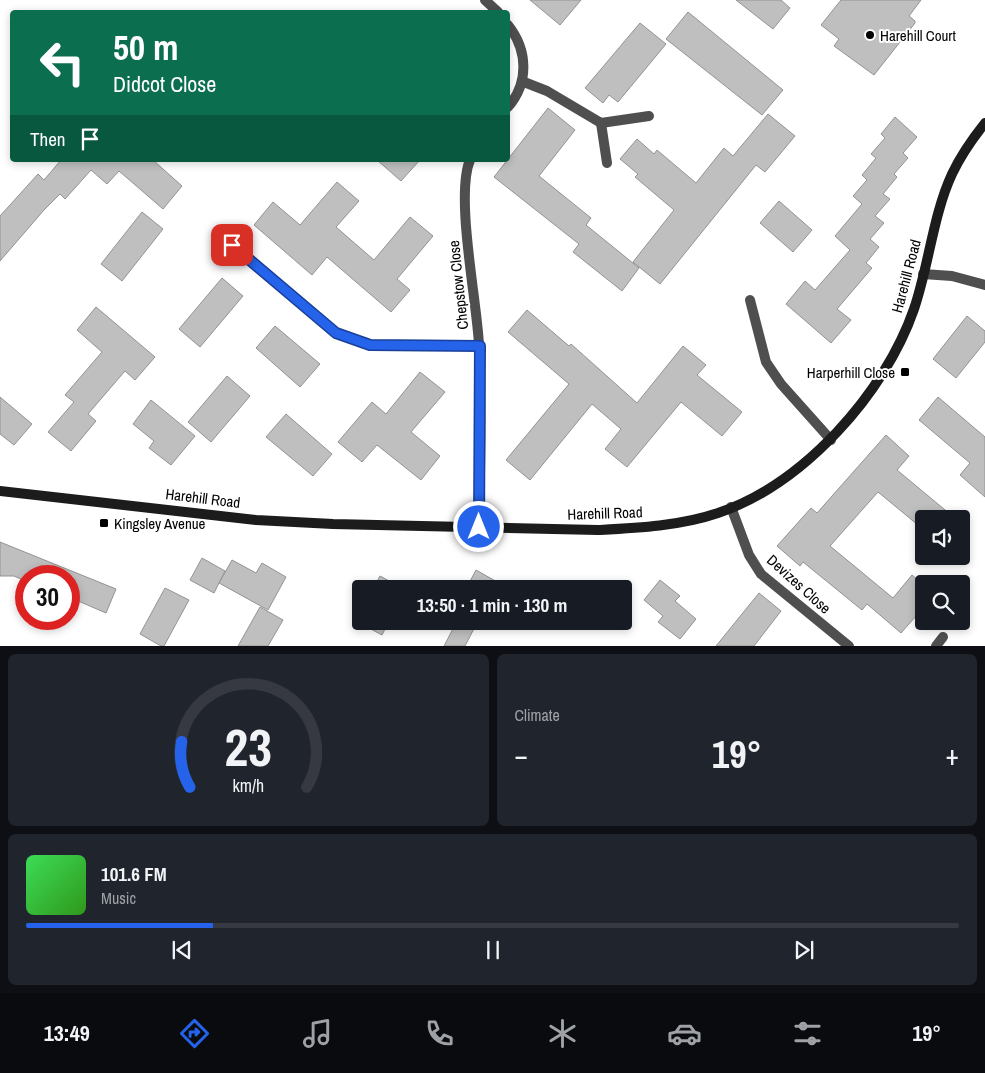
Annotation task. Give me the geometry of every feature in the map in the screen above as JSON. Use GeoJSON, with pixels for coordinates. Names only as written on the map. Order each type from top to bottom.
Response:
{"type":"FeatureCollection","features":[{"type":"Feature","properties":{"kind":"street"},"geometry":{"type":"LineString","coordinates":[[485,0],[496,10]]}},
{"type":"Feature","properties":{"kind":"street"},"geometry":{"type":"LineString","coordinates":[[510,29],[523,58],[524,82],[516,98],[510,105]]}},
{"type":"Feature","properties":{"kind":"street"},"geometry":{"type":"LineString","coordinates":[[524,82],[547,91],[601,123],[649,116]]}},
{"type":"Feature","properties":{"kind":"street"},"geometry":{"type":"LineString","coordinates":[[601,123],[607,163]]}},
{"type":"Feature","properties":{"kind":"street","name":"Harehill Road"},"geometry":{"type":"LineString","coordinates":[[0,491],[256,520],[333,524],[598,530],[638,528],[718,513],[750,499],[790,473],[831,440],[882,377],[907,327],[952,175],[972,140],[985,123]]}},
{"type":"Feature","properties":{"kind":"street","name":"Chepstow Close"},"geometry":{"type":"LineString","coordinates":[[470,162],[466,183],[466,212],[480,346],[479,527]]}},
{"type":"Feature","properties":{"kind":"street"},"geometry":{"type":"LineString","coordinates":[[232,245],[336,333],[370,345],[480,346]]}},
{"type":"Feature","properties":{"kind":"street"},"geometry":{"type":"LineString","coordinates":[[923,274],[952,276],[985,285]]}},
{"type":"Feature","properties":{"kind":"street"},"geometry":{"type":"LineString","coordinates":[[750,300],[766,362],[781,384],[831,440]]}},
{"type":"Feature","properties":{"kind":"street","name":"Devizes Close"},"geometry":{"type":"LineString","coordinates":[[731,507],[749,556],[761,574],[849,646]]}},
{"type":"Feature","properties":{"kind":"street"},"geometry":{"type":"LineString","coordinates":[[936,646],[944,637]]}},
{"type":"Feature","properties":{"kind":"building"},"geometry":{"type":"Polygon","coordinates":[[[530,0],[581,0],[560,25],[530,0]]]}},
{"type":"Feature","properties":{"kind":"building"},"geometry":{"type":"Polygon","coordinates":[[[736,0],[781,0],[790,8],[773,29],[736,0]]]}},
{"type":"Feature","properties":{"kind":"building","name":"Harehill Court"},"geometry":{"type":"Polygon","coordinates":[[[841,0],[921,0],[909,16],[915,23],[874,75],[834,46],[839,39],[821,25],[841,0]]]}},
{"type":"Feature","properties":{"kind":"building"},"geometry":{"type":"Polygon","coordinates":[[[688,12],[783,90],[762,115],[666,39],[688,12]]]}},
{"type":"Feature","properties":{"kind":"building"},"geometry":{"type":"Polygon","coordinates":[[[640,23],[666,44],[618,102],[609,95],[603,103],[585,88],[640,23]]]}},
{"type":"Feature","properties":{"kind":"building"},"geometry":{"type":"Polygon","coordinates":[[[548,108],[575,130],[539,176],[591,218],[586,225],[639,268],[622,291],[573,252],[579,244],[494,177],[506,162],[510,162],[510,157],[548,108]]]}},
{"type":"Feature","properties":{"kind":"building"},"geometry":{"type":"Polygon","coordinates":[[[768,114],[795,136],[765,172],[756,165],[660,284],[633,262],[674,210],[635,177],[638,174],[620,159],[637,139],[654,154],[657,150],[696,183],[724,148],[733,156],[768,114]]]}},
{"type":"Feature","properties":{"kind":"building"},"geometry":{"type":"Polygon","coordinates":[[[895,117],[917,137],[903,153],[908,158],[894,174],[897,177],[883,194],[890,199],[875,216],[884,223],[870,239],[879,247],[866,263],[872,268],[837,309],[851,320],[831,343],[786,304],[805,281],[815,290],[850,250],[835,236],[862,204],[853,196],[867,180],[862,175],[876,158],[871,154],[885,138],[881,134],[895,117]]]}},
{"type":"Feature","properties":{"kind":"building"},"geometry":{"type":"Polygon","coordinates":[[[59,162],[155,162],[182,186],[163,209],[119,171],[107,184],[91,170],[65,199],[60,194],[44,210],[0,261],[0,216],[38,174],[44,180],[59,162]]]}},
{"type":"Feature","properties":{"kind":"building"},"geometry":{"type":"Polygon","coordinates":[[[379,162],[418,162],[401,181],[379,162]]]}},
{"type":"Feature","properties":{"kind":"building"},"geometry":{"type":"Polygon","coordinates":[[[337,182],[359,201],[336,227],[374,260],[410,217],[433,236],[397,279],[410,290],[391,312],[327,257],[312,275],[254,225],[273,202],[300,225],[337,182]]]}},
{"type":"Feature","properties":{"kind":"building"},"geometry":{"type":"Polygon","coordinates":[[[779,201],[812,230],[793,252],[760,223],[779,201]]]}},
{"type":"Feature","properties":{"kind":"building"},"geometry":{"type":"Polygon","coordinates":[[[142,212],[163,229],[122,281],[101,264],[142,212]]]}},
{"type":"Feature","properties":{"kind":"building"},"geometry":{"type":"Polygon","coordinates":[[[222,278],[243,296],[200,347],[179,329],[222,278]]]}},
{"type":"Feature","properties":{"kind":"building"},"geometry":{"type":"Polygon","coordinates":[[[96,307],[155,357],[135,380],[125,371],[88,414],[96,421],[71,451],[48,432],[74,402],[65,395],[102,352],[77,330],[96,307]]]}},
{"type":"Feature","properties":{"kind":"building"},"geometry":{"type":"Polygon","coordinates":[[[527,310],[569,346],[571,344],[637,403],[683,346],[706,365],[697,375],[742,412],[722,436],[681,402],[627,467],[605,449],[621,429],[592,404],[530,480],[506,460],[569,384],[508,332],[527,310]]]}},
{"type":"Feature","properties":{"kind":"building"},"geometry":{"type":"Polygon","coordinates":[[[967,316],[985,331],[985,342],[956,378],[933,359],[967,316]]]}},
{"type":"Feature","properties":{"kind":"building"},"geometry":{"type":"Polygon","coordinates":[[[275,326],[320,364],[300,387],[256,348],[275,326]]]}},
{"type":"Feature","properties":{"kind":"building"},"geometry":{"type":"Polygon","coordinates":[[[420,372],[445,392],[411,432],[440,456],[421,480],[377,445],[362,462],[338,442],[372,402],[386,414],[420,372]]]}},
{"type":"Feature","properties":{"kind":"building"},"geometry":{"type":"Polygon","coordinates":[[[227,376],[250,396],[211,442],[188,422],[227,376]]]}},
{"type":"Feature","properties":{"kind":"building"},"geometry":{"type":"Polygon","coordinates":[[[0,397],[32,424],[14,445],[0,434],[0,397]]]}},
{"type":"Feature","properties":{"kind":"building"},"geometry":{"type":"Polygon","coordinates":[[[938,397],[985,437],[985,497],[960,475],[970,463],[919,420],[938,397]]]}},
{"type":"Feature","properties":{"kind":"building"},"geometry":{"type":"Polygon","coordinates":[[[151,400],[195,436],[171,465],[149,448],[154,441],[133,424],[151,400]]]}},
{"type":"Feature","properties":{"kind":"building"},"geometry":{"type":"Polygon","coordinates":[[[286,414],[332,454],[313,476],[266,437],[286,414]]]}},
{"type":"Feature","properties":{"kind":"building"},"geometry":{"type":"Polygon","coordinates":[[[886,435],[909,456],[897,470],[945,510],[915,510],[915,523],[878,492],[830,546],[893,598],[912,575],[915,578],[915,617],[901,633],[867,604],[862,610],[803,562],[800,566],[777,546],[811,508],[817,513],[886,435]]]}},
{"type":"Feature","properties":{"kind":"building"},"geometry":{"type":"Polygon","coordinates":[[[0,542],[57,565],[15,565],[15,576],[0,576],[0,542]]]}},
{"type":"Feature","properties":{"kind":"building"},"geometry":{"type":"Polygon","coordinates":[[[202,558],[225,571],[214,593],[190,580],[202,558]]]}},
{"type":"Feature","properties":{"kind":"building"},"geometry":{"type":"Polygon","coordinates":[[[232,560],[256,573],[262,563],[286,577],[268,610],[219,583],[232,560]]]}},
{"type":"Feature","properties":{"kind":"building"},"geometry":{"type":"Polygon","coordinates":[[[476,570],[494,580],[471,580],[476,570]]]}},
{"type":"Feature","properties":{"kind":"building"},"geometry":{"type":"Polygon","coordinates":[[[80,574],[116,589],[106,613],[80,602],[80,574]]]}},
{"type":"Feature","properties":{"kind":"building"},"geometry":{"type":"Polygon","coordinates":[[[380,576],[387,580],[378,580],[380,576]]]}},
{"type":"Feature","properties":{"kind":"building"},"geometry":{"type":"Polygon","coordinates":[[[660,580],[680,596],[675,601],[696,619],[680,639],[658,622],[663,616],[644,600],[660,580]]]}},
{"type":"Feature","properties":{"kind":"building"},"geometry":{"type":"Polygon","coordinates":[[[165,588],[189,600],[164,646],[161,646],[140,634],[165,588]]]}},
{"type":"Feature","properties":{"kind":"building"},"geometry":{"type":"Polygon","coordinates":[[[759,593],[781,611],[754,646],[716,646],[759,593]]]}},
{"type":"Feature","properties":{"kind":"building"},"geometry":{"type":"Polygon","coordinates":[[[260,607],[283,620],[268,646],[238,646],[260,607]]]}},
{"type":"Feature","properties":{"kind":"building"},"geometry":{"type":"Polygon","coordinates":[[[373,630],[384,630],[382,635],[373,630]]]}},
{"type":"Feature","properties":{"kind":"building"},"geometry":{"type":"Polygon","coordinates":[[[452,630],[473,630],[465,646],[444,646],[452,630]]]}},
{"type":"Feature","properties":{"kind":"place","name":"Harehill Court"},"geometry":{"type":"Point","coordinates":[870,35]}},
{"type":"Feature","properties":{"kind":"place","name":"Harperhill Close"},"geometry":{"type":"Point","coordinates":[905,372]}},
{"type":"Feature","properties":{"kind":"place","name":"Kingsley Avenue"},"geometry":{"type":"Point","coordinates":[104,523]}},
{"type":"Feature","properties":{"kind":"route"},"geometry":{"type":"LineString","coordinates":[[232,245],[336,333],[370,345],[427,344],[480,346],[479,527]]}}]}
